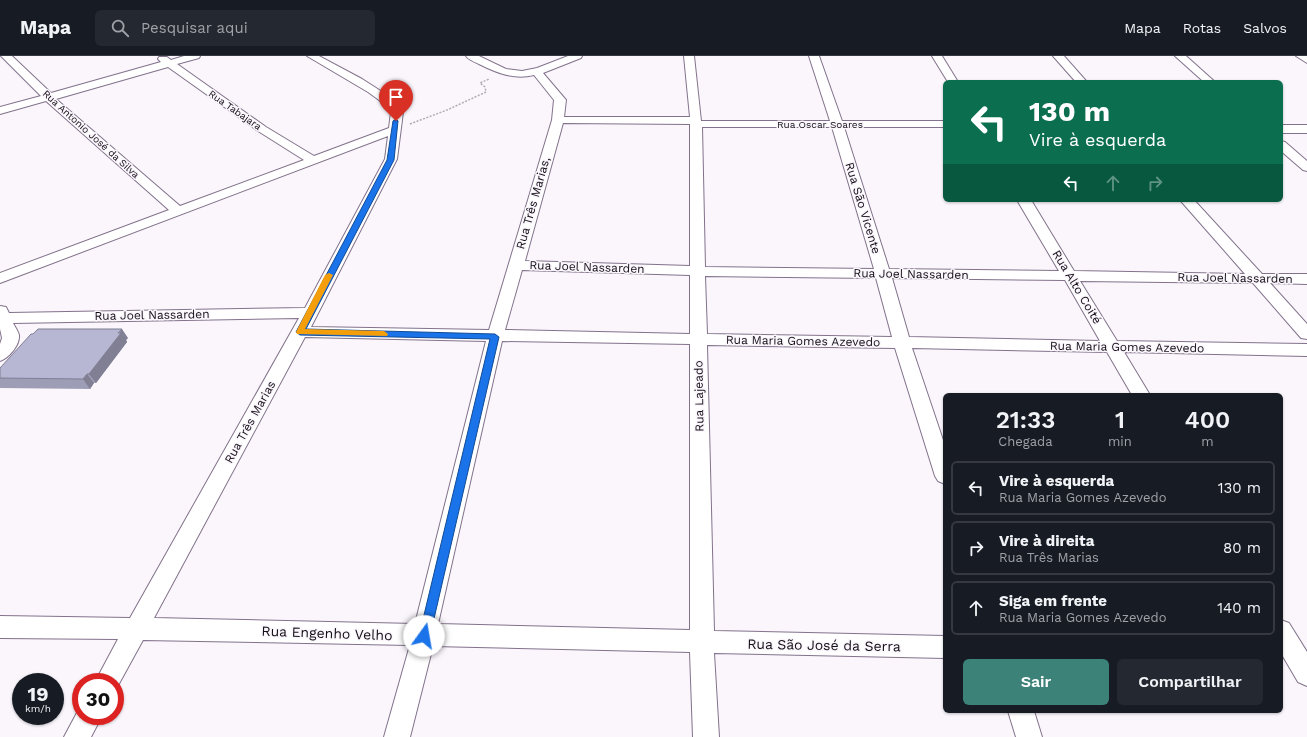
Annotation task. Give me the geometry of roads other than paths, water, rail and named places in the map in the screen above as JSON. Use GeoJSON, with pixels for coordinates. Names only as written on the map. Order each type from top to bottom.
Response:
{"type":"FeatureCollection","features":[{"type":"Feature","properties":{"kind":"street","name":"Rua Antonio José da Silva"},"geometry":{"type":"LineString","coordinates":[[6,56],[48,97],[178,211]]}},
{"type":"Feature","properties":{"kind":"street","name":"Rua Tabajara"},"geometry":{"type":"LineString","coordinates":[[159,56],[262,129],[313,160]]}},
{"type":"Feature","properties":{"kind":"street"},"geometry":{"type":"LineString","coordinates":[[0,110],[195,56]]}},
{"type":"Feature","properties":{"kind":"street"},"geometry":{"type":"LineString","coordinates":[[0,278],[394,130],[397,112],[394,106],[375,92],[312,56]]}},
{"type":"Feature","properties":{"kind":"street"},"geometry":{"type":"LineString","coordinates":[[470,56],[508,73],[522,74],[536,71],[577,56]]}},
{"type":"Feature","properties":{"kind":"street","name":"Rua Lajeado"},"geometry":{"type":"LineString","coordinates":[[689,56],[696,122],[702,643],[706,737]]}},
{"type":"Feature","properties":{"kind":"street","name":"Rua São Vicente"},"geometry":{"type":"LineString","coordinates":[[814,56],[838,124],[902,343],[943,470]]}},
{"type":"Feature","properties":{"kind":"street"},"geometry":{"type":"LineString","coordinates":[[937,56],[952,80]]}},
{"type":"Feature","properties":{"kind":"street"},"geometry":{"type":"LineString","coordinates":[[1058,56],[1080,80]]}},
{"type":"Feature","properties":{"kind":"street"},"geometry":{"type":"LineString","coordinates":[[1180,56],[1208,80]]}},
{"type":"Feature","properties":{"kind":"street"},"geometry":{"type":"LineString","coordinates":[[1301,56],[1307,60]]}},
{"type":"Feature","properties":{"kind":"street","name":"Rua Três Marias,"},"geometry":{"type":"LineString","coordinates":[[397,737],[424,636],[495,337],[558,120],[560,100],[536,71]]}},
{"type":"Feature","properties":{"kind":"street","name":"Rua Oscar Soares"},"geometry":{"type":"LineString","coordinates":[[558,120],[943,124]]}},
{"type":"Feature","properties":{"kind":"street"},"geometry":{"type":"LineString","coordinates":[[1283,129],[1307,129]]}},
{"type":"Feature","properties":{"kind":"street","name":"Rua Três Marias"},"geometry":{"type":"LineString","coordinates":[[112,673],[300,332],[390,160],[394,130]]}},
{"type":"Feature","properties":{"kind":"street"},"geometry":{"type":"LineString","coordinates":[[1283,147],[1307,167]]}},
{"type":"Feature","properties":{"kind":"street","name":"Rua Alto Coité"},"geometry":{"type":"LineString","coordinates":[[1025,202],[1140,393]]}},
{"type":"Feature","properties":{"kind":"street"},"geometry":{"type":"LineString","coordinates":[[1189,202],[1307,334]]}},
{"type":"Feature","properties":{"kind":"street","name":"Rua Joel Nassarden"},"geometry":{"type":"LineString","coordinates":[[515,265],[698,271],[1307,279]]}},
{"type":"Feature","properties":{"kind":"street","name":"Rua Joel Nassarden"},"geometry":{"type":"LineString","coordinates":[[2,319],[309,313]]}},
{"type":"Feature","properties":{"kind":"street"},"geometry":{"type":"LineString","coordinates":[[0,356],[10,345],[12,338],[2,319]]}},
{"type":"Feature","properties":{"kind":"street","name":"Rua Maria Gomes Azevedo"},"geometry":{"type":"LineString","coordinates":[[300,332],[495,337],[699,338],[1307,350]]}},
{"type":"Feature","properties":{"kind":"street","name":"Rua Engenho Velho"},"geometry":{"type":"LineString","coordinates":[[0,627],[136,628],[702,643]]}},
{"type":"Feature","properties":{"kind":"street"},"geometry":{"type":"LineString","coordinates":[[1283,635],[1307,674]]}},
{"type":"Feature","properties":{"kind":"street","name":"Rua São José da Serra"},"geometry":{"type":"LineString","coordinates":[[702,643],[943,647]]}},
{"type":"Feature","properties":{"kind":"street"},"geometry":{"type":"LineString","coordinates":[[1022,713],[1029,737]]}},
{"type":"Feature","properties":{"kind":"street"},"geometry":{"type":"LineString","coordinates":[[77,737],[84,725]]}}]}
